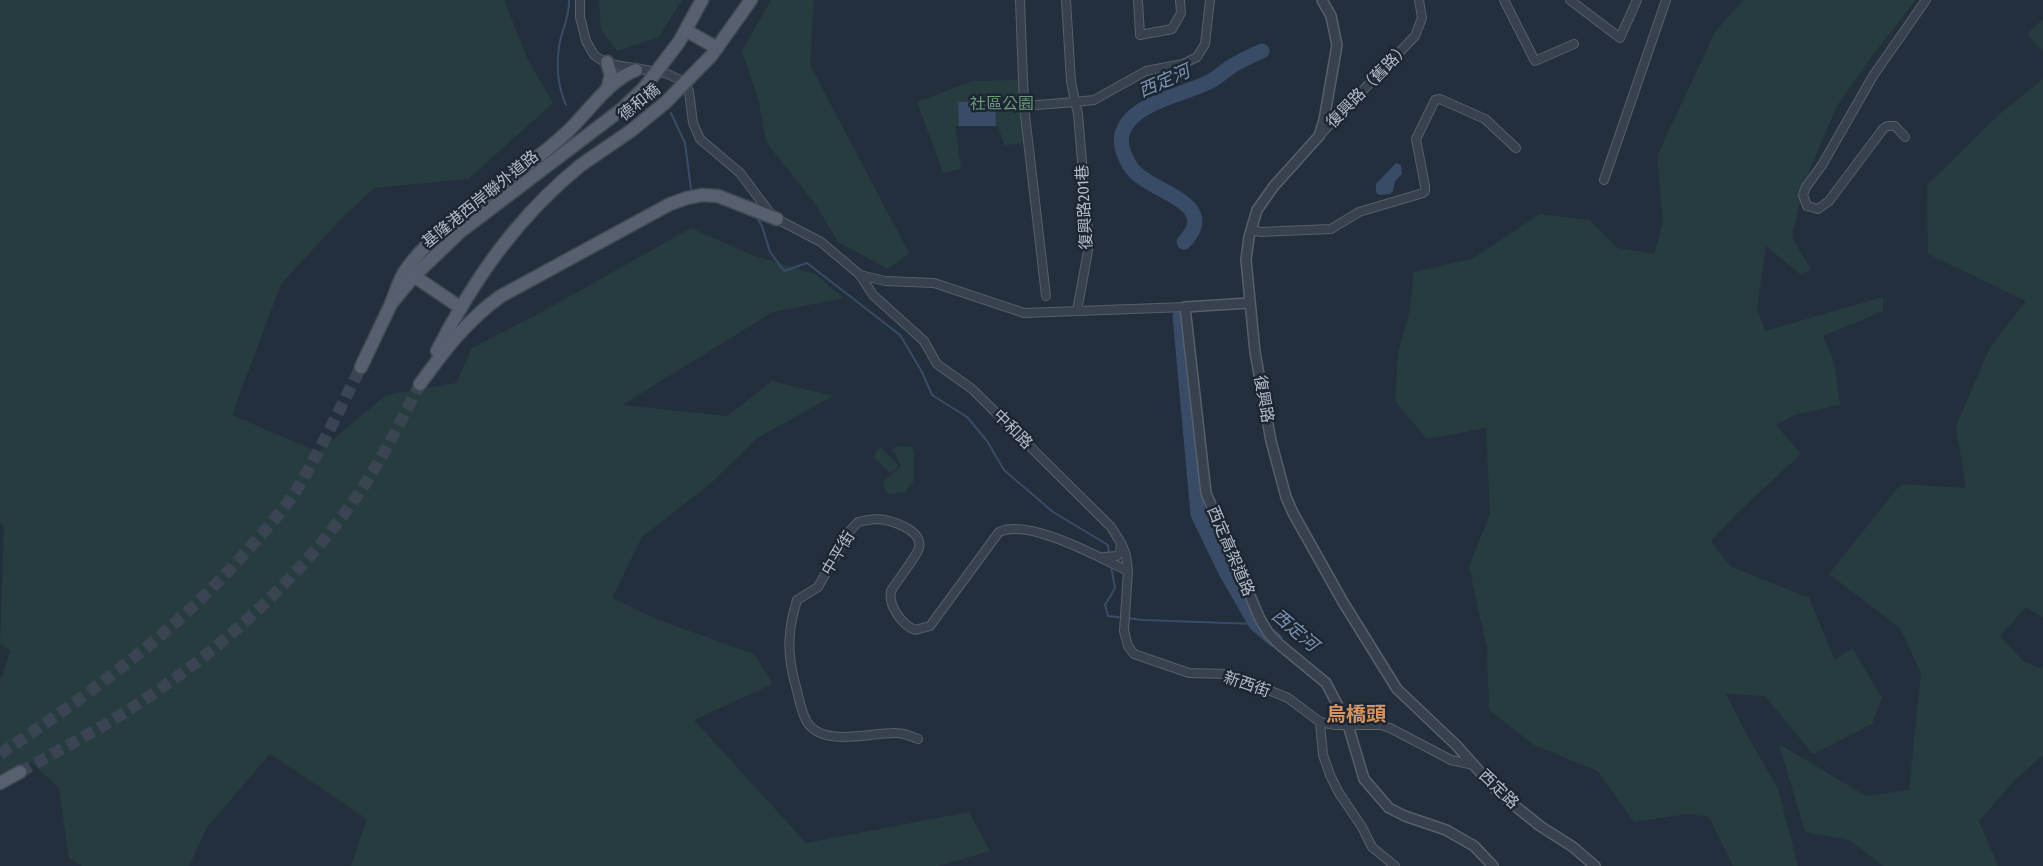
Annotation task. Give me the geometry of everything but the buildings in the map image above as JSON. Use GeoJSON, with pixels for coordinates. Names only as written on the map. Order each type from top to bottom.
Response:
{"type":"FeatureCollection","features":[{"type":"Feature","properties":{"kind":"main road"},"geometry":{"type":"LineString","coordinates":[[702,0],[687,32],[714,52],[751,0]]}},
{"type":"Feature","properties":{"kind":"main road","name":"德和橋"},"geometry":{"type":"LineString","coordinates":[[568,150],[622,109],[644,88],[687,32]]}},
{"type":"Feature","properties":{"kind":"main road","name":"德和橋"},"geometry":{"type":"LineString","coordinates":[[461,308],[490,263],[531,209],[581,165],[632,130],[666,102],[714,52]]}},
{"type":"Feature","properties":{"kind":"main road"},"geometry":{"type":"LineString","coordinates":[[607,62],[611,75],[607,90]]}},
{"type":"Feature","properties":{"kind":"main road"},"geometry":{"type":"LineString","coordinates":[[391,304],[404,273],[434,238],[565,134],[607,90],[622,77],[636,70]]}},
{"type":"Feature","properties":{"kind":"main road","name":"基隆港西岸聯外道路"},"geometry":{"type":"LineString","coordinates":[[361,367],[391,304],[414,276],[460,232],[568,150]]}},
{"type":"Feature","properties":{"kind":"main road"},"geometry":{"type":"LineString","coordinates":[[414,276],[461,308],[420,384],[453,339],[486,306],[670,204],[702,195],[718,196],[777,219]]}},
{"type":"Feature","properties":{"kind":"main road"},"geometry":{"type":"LineString","coordinates":[[748,207],[760,207],[763,204]]}},
{"type":"Feature","properties":{"kind":"main road"},"geometry":{"type":"LineString","coordinates":[[0,783],[20,772]]}},
{"type":"Feature","properties":{"kind":"street","name":"中和路"},"geometry":{"type":"LineString","coordinates":[[580,0],[580,17],[586,41],[594,55],[607,62],[636,70],[664,73],[683,81],[689,91],[693,123],[700,139],[740,173],[770,213],[821,242],[860,275],[873,295],[924,341],[937,364],[972,389],[1111,527],[1126,555],[1128,571],[1124,620]]}},
{"type":"Feature","properties":{"kind":"street"},"geometry":{"type":"LineString","coordinates":[[1020,0],[1024,106],[1046,296]]}},
{"type":"Feature","properties":{"kind":"street","name":"復興路201巷"},"geometry":{"type":"LineString","coordinates":[[1066,0],[1071,81],[1078,114],[1089,245],[1077,311]]}},
{"type":"Feature","properties":{"kind":"street"},"geometry":{"type":"LineString","coordinates":[[1138,0],[1140,35],[1172,29],[1181,12],[1180,0]]}},
{"type":"Feature","properties":{"kind":"street"},"geometry":{"type":"LineString","coordinates":[[1024,106],[1094,100],[1146,71],[1183,64],[1197,57],[1205,44],[1210,0]]}},
{"type":"Feature","properties":{"kind":"street","name":"復興路"},"geometry":{"type":"LineString","coordinates":[[1322,0],[1331,16],[1337,45],[1329,101],[1319,136],[1274,186],[1257,210],[1246,260],[1255,352],[1271,441],[1286,497],[1293,513],[1343,602],[1397,689],[1456,744],[1474,765]]}},
{"type":"Feature","properties":{"kind":"street","name":"復興路（舊路）"},"geometry":{"type":"LineString","coordinates":[[1319,136],[1415,36],[1422,18],[1419,0]]}},
{"type":"Feature","properties":{"kind":"street"},"geometry":{"type":"LineString","coordinates":[[1504,0],[1534,62],[1574,44]]}},
{"type":"Feature","properties":{"kind":"street"},"geometry":{"type":"LineString","coordinates":[[1570,0],[1620,38],[1636,0]]}},
{"type":"Feature","properties":{"kind":"street"},"geometry":{"type":"LineString","coordinates":[[1604,180],[1666,0]]}},
{"type":"Feature","properties":{"kind":"street"},"geometry":{"type":"LineString","coordinates":[[1905,137],[1895,126],[1887,126],[1829,201],[1818,209],[1807,206],[1803,195],[1806,187],[1822,165],[1873,76],[1926,0]]}},
{"type":"Feature","properties":{"kind":"street"},"geometry":{"type":"LineString","coordinates":[[1251,230],[1261,232],[1331,230],[1359,212],[1423,193],[1425,186],[1416,138],[1435,100],[1440,99],[1485,119],[1516,148]]}},
{"type":"Feature","properties":{"kind":"street","name":"中和路"},"geometry":{"type":"LineString","coordinates":[[860,275],[885,280],[934,283],[1024,313],[1249,303]]}},
{"type":"Feature","properties":{"kind":"street"},"geometry":{"type":"LineString","coordinates":[[873,295],[872,287],[885,280]]}},
{"type":"Feature","properties":{"kind":"street","name":"西定高架道路"},"geometry":{"type":"LineString","coordinates":[[1185,307],[1206,493],[1260,619],[1269,634],[1299,662],[1326,682],[1364,779],[1389,808],[1456,835],[1474,846],[1493,866]]}},
{"type":"Feature","properties":{"kind":"street","name":"中平街"},"geometry":{"type":"LineString","coordinates":[[918,739],[899,733],[861,737],[833,736],[820,733],[810,726],[804,717],[793,676],[788,642],[796,600],[818,587],[848,533],[858,522],[875,519],[895,523],[913,532],[918,539],[919,549],[891,591],[889,598],[900,619],[915,630],[930,626],[999,532],[1007,528],[1016,528],[1060,539],[1096,556],[1108,558],[1117,566],[1128,571]]}},
{"type":"Feature","properties":{"kind":"street"},"geometry":{"type":"LineString","coordinates":[[1108,558],[1120,552],[1121,543]]}},
{"type":"Feature","properties":{"kind":"street","name":"新西街"},"geometry":{"type":"LineString","coordinates":[[1124,620],[1126,642],[1134,654],[1188,673],[1229,674],[1288,698],[1320,722],[1344,725]]}},
{"type":"Feature","properties":{"kind":"street"},"geometry":{"type":"LineString","coordinates":[[1320,722],[1323,755],[1330,775],[1372,847],[1395,866]]}},
{"type":"Feature","properties":{"kind":"street","name":"西定路"},"geometry":{"type":"LineString","coordinates":[[1344,725],[1381,725],[1451,760],[1474,765],[1498,792],[1595,866]]}},
{"type":"Feature","properties":{"kind":"green space"},"geometry":{"type":"Polygon","coordinates":[[[0,0],[504,0],[528,60],[553,103],[468,179],[374,188],[340,220],[281,284],[232,415],[318,452],[386,395],[456,383],[472,348],[540,313],[691,228],[755,256],[815,274],[844,298],[773,312],[622,405],[727,416],[772,381],[833,396],[757,438],[711,483],[642,537],[612,598],[656,619],[754,654],[773,684],[694,720],[806,843],[969,812],[990,851],[938,866],[351,866],[367,819],[270,754],[207,827],[189,866],[82,866],[69,858],[59,788],[31,762],[1,774],[0,772],[0,677],[2,677],[10,651],[0,644],[4,526],[0,523],[0,0]]]}},
{"type":"Feature","properties":{"kind":"green space"},"geometry":{"type":"Polygon","coordinates":[[[599,0],[682,0],[659,37],[617,51],[601,30],[599,0]]]}},
{"type":"Feature","properties":{"kind":"green space"},"geometry":{"type":"Polygon","coordinates":[[[771,0],[814,0],[810,65],[909,253],[888,269],[838,242],[816,205],[766,142],[759,102],[742,51],[771,0]]]}},
{"type":"Feature","properties":{"kind":"green space"},"geometry":{"type":"Polygon","coordinates":[[[1743,0],[1916,0],[1875,52],[1837,106],[1804,183],[1792,238],[1811,269],[1801,275],[1766,246],[1757,308],[1765,331],[1883,297],[1883,311],[1823,336],[1834,362],[1840,405],[1794,415],[1776,425],[1801,454],[1735,515],[1711,541],[1730,566],[1809,598],[1835,660],[1852,648],[1882,698],[1872,724],[1813,754],[1765,696],[1726,694],[1778,789],[1798,866],[1733,866],[1709,817],[1688,814],[1634,822],[1598,771],[1534,745],[1489,710],[1487,649],[1469,566],[1490,514],[1486,428],[1427,439],[1395,401],[1398,352],[1410,309],[1414,272],[1472,259],[1540,214],[1589,220],[1618,248],[1654,254],[1663,223],[1657,156],[1715,32],[1743,0]]]}},
{"type":"Feature","properties":{"kind":"green space"},"geometry":{"type":"Polygon","coordinates":[[[2043,19],[2043,52],[2027,34],[2043,19]]]}},
{"type":"Feature","properties":{"kind":"green space"},"geometry":{"type":"Polygon","coordinates":[[[2043,79],[2043,617],[2026,607],[2000,636],[2023,661],[2041,669],[2043,666],[2043,755],[2014,781],[1979,821],[1998,866],[1883,866],[1849,840],[1805,832],[1779,744],[1866,796],[1909,790],[1921,673],[1900,628],[1829,574],[1901,484],[1966,488],[1956,426],[1990,347],[2026,301],[1928,254],[1927,185],[2002,112],[2043,79]]]}},
{"type":"Feature","properties":{"kind":"green space","name":"社區公園"},"geometry":{"type":"Polygon","coordinates":[[[1023,80],[1029,143],[1004,145],[998,126],[955,126],[961,169],[943,173],[917,102],[973,81],[1023,80]]]}},
{"type":"Feature","properties":{"kind":"green space"},"geometry":{"type":"Polygon","coordinates":[[[897,446],[911,447],[914,450],[914,480],[905,492],[890,494],[886,492],[883,482],[901,466],[895,453],[891,451],[897,446]]]}},
{"type":"Feature","properties":{"kind":"green space"},"geometry":{"type":"Polygon","coordinates":[[[880,447],[899,466],[890,473],[873,457],[880,447]]]}},
{"type":"Feature","properties":{"kind":"water"},"geometry":{"type":"Polygon","coordinates":[[[995,100],[996,126],[959,126],[958,102],[995,100]]]}},
{"type":"Feature","properties":{"kind":"water"},"geometry":{"type":"Polygon","coordinates":[[[1396,163],[1401,165],[1402,174],[1395,181],[1393,191],[1390,194],[1379,195],[1376,192],[1376,184],[1396,163]]]}},
{"type":"Feature","properties":{"kind":"waterway"},"geometry":{"type":"LineString","coordinates":[[566,105],[559,84],[558,62],[569,0]]}},
{"type":"Feature","properties":{"kind":"waterway","name":"西定河"},"geometry":{"type":"LineString","coordinates":[[1184,242],[1193,229],[1194,218],[1189,208],[1180,200],[1143,179],[1132,169],[1122,148],[1123,132],[1130,120],[1150,105],[1201,86],[1237,63],[1262,51]]}},
{"type":"Feature","properties":{"kind":"waterway"},"geometry":{"type":"LineString","coordinates":[[671,113],[685,143],[691,189]]}},
{"type":"Feature","properties":{"kind":"waterway"},"geometry":{"type":"LineString","coordinates":[[758,219],[770,252],[784,271],[807,263],[900,335],[922,372],[932,395],[967,417],[987,441],[1004,470],[1053,512],[1108,545],[1109,554]]}},
{"type":"Feature","properties":{"kind":"waterway","name":"西定河"},"geometry":{"type":"LineString","coordinates":[[1180,316],[1198,514],[1226,572],[1256,624],[1275,640]]}},
{"type":"Feature","properties":{"kind":"waterway"},"geometry":{"type":"LineString","coordinates":[[1111,566],[1115,588],[1105,605],[1108,616],[1143,620],[1256,624]]}},
{"type":"Feature","properties":{"kind":"tunnel"},"geometry":{"type":"LineString","coordinates":[[0,754],[133,658],[195,605],[224,576],[284,508],[295,492],[361,367]]}},
{"type":"Feature","properties":{"kind":"tunnel"},"geometry":{"type":"LineString","coordinates":[[20,772],[100,728],[145,699],[212,650],[273,596],[327,535],[362,489],[420,384]]}},
{"type":"Feature","properties":{"kind":"district","name":"烏橋頭"},"geometry":{"type":"Point","coordinates":[1356,714]}}]}
